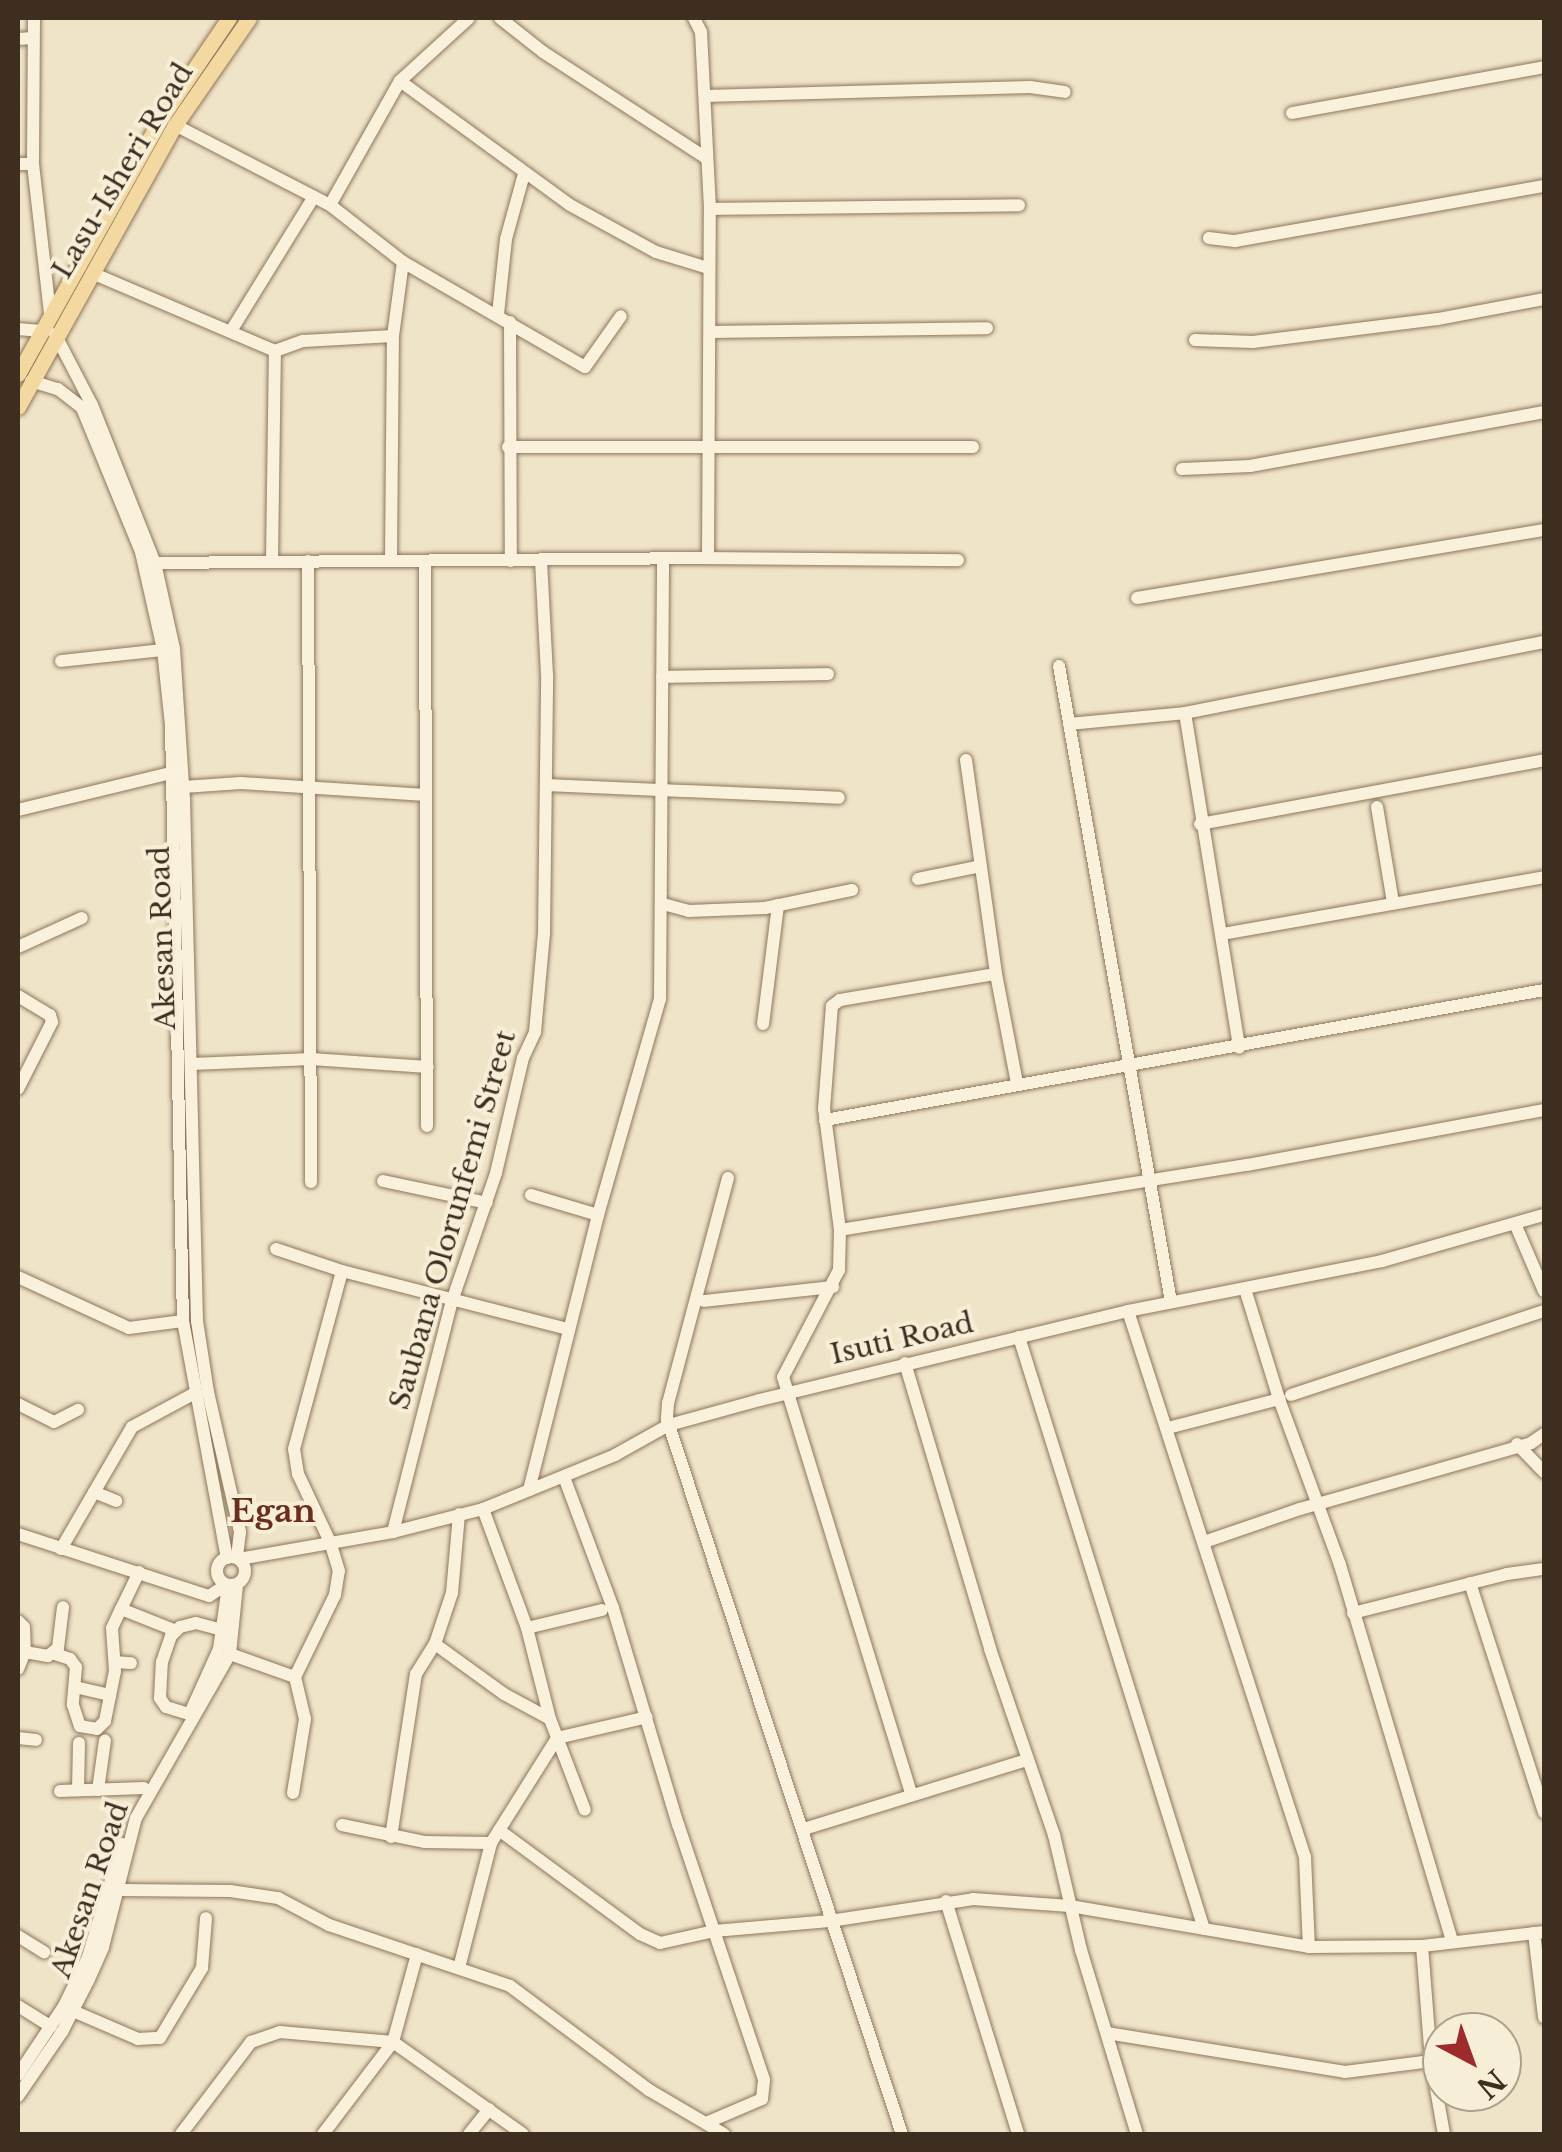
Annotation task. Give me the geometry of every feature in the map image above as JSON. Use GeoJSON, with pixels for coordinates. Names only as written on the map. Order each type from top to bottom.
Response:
{"type":"FeatureCollection","features":[{"type":"Feature","properties":{"kind":"main road","name":"Lasu-Isheri Road"},"geometry":{"type":"LineString","coordinates":[[48,332],[50,314],[163,115],[229,18]]}},
{"type":"Feature","properties":{"kind":"main road","name":"Lasu-Isheri Road"},"geometry":{"type":"LineString","coordinates":[[18,407],[24,378],[48,332],[92,273],[175,126],[249,18]]}},
{"type":"Feature","properties":{"kind":"street"},"geometry":{"type":"LineString","coordinates":[[34,18],[34,164],[50,314]]}},
{"type":"Feature","properties":{"kind":"street"},"geometry":{"type":"LineString","coordinates":[[330,205],[400,82],[469,18]]}},
{"type":"Feature","properties":{"kind":"street"},"geometry":{"type":"LineString","coordinates":[[500,18],[544,52],[706,158]]}},
{"type":"Feature","properties":{"kind":"street"},"geometry":{"type":"LineString","coordinates":[[694,18],[702,32],[710,209],[708,558]]}},
{"type":"Feature","properties":{"kind":"street"},"geometry":{"type":"LineString","coordinates":[[18,40],[34,38]]}},
{"type":"Feature","properties":{"kind":"street"},"geometry":{"type":"LineString","coordinates":[[1292,113],[1544,67]]}},
{"type":"Feature","properties":{"kind":"street"},"geometry":{"type":"LineString","coordinates":[[400,82],[524,174],[646,247],[708,268]]}},
{"type":"Feature","properties":{"kind":"street"},"geometry":{"type":"LineString","coordinates":[[706,96],[1030,87],[1065,92]]}},
{"type":"Feature","properties":{"kind":"street"},"geometry":{"type":"LineString","coordinates":[[175,126],[330,205],[403,262],[587,367],[621,316]]}},
{"type":"Feature","properties":{"kind":"street"},"geometry":{"type":"LineString","coordinates":[[18,164],[34,164]]}},
{"type":"Feature","properties":{"kind":"street"},"geometry":{"type":"LineString","coordinates":[[510,561],[506,239],[524,174]]}},
{"type":"Feature","properties":{"kind":"street"},"geometry":{"type":"LineString","coordinates":[[1208,238],[1235,241],[1544,186]]}},
{"type":"Feature","properties":{"kind":"street"},"geometry":{"type":"LineString","coordinates":[[231,331],[313,198]]}},
{"type":"Feature","properties":{"kind":"street"},"geometry":{"type":"LineString","coordinates":[[710,209],[1019,205]]}},
{"type":"Feature","properties":{"kind":"street"},"geometry":{"type":"LineString","coordinates":[[392,560],[393,336],[403,262]]}},
{"type":"Feature","properties":{"kind":"street"},"geometry":{"type":"LineString","coordinates":[[92,273],[275,350],[303,341],[393,336]]}},
{"type":"Feature","properties":{"kind":"street"},"geometry":{"type":"LineString","coordinates":[[1195,340],[1252,342],[1438,319],[1544,299]]}},
{"type":"Feature","properties":{"kind":"street"},"geometry":{"type":"LineString","coordinates":[[710,332],[987,328]]}},
{"type":"Feature","properties":{"kind":"street"},"geometry":{"type":"LineString","coordinates":[[18,329],[48,332]]}},
{"type":"Feature","properties":{"kind":"street","name":"Akesan Road"},"geometry":{"type":"LineString","coordinates":[[48,332],[74,368],[155,563],[174,649],[183,788],[196,1321],[237,1561]]}},
{"type":"Feature","properties":{"kind":"street"},"geometry":{"type":"LineString","coordinates":[[272,560],[275,350]]}},
{"type":"Feature","properties":{"kind":"street"},"geometry":{"type":"LineString","coordinates":[[24,378],[58,389],[74,368]]}},
{"type":"Feature","properties":{"kind":"street","name":"Akesan Road"},"geometry":{"type":"LineString","coordinates":[[58,389],[82,408],[140,552],[163,650],[171,773],[182,1322],[193,1394],[233,1534]]}},
{"type":"Feature","properties":{"kind":"street"},"geometry":{"type":"LineString","coordinates":[[1182,470],[1250,466],[1544,412]]}},
{"type":"Feature","properties":{"kind":"street"},"geometry":{"type":"LineString","coordinates":[[508,447],[974,447]]}},
{"type":"Feature","properties":{"kind":"street"},"geometry":{"type":"LineString","coordinates":[[1137,598],[1544,530]]}},
{"type":"Feature","properties":{"kind":"street"},"geometry":{"type":"LineString","coordinates":[[308,560],[311,1182]]}},
{"type":"Feature","properties":{"kind":"street","name":"Saubana Olorunfemi Street"},"geometry":{"type":"LineString","coordinates":[[392,1532],[452,1301],[487,1203],[523,1058],[535,1032],[543,969],[546,785],[541,560]]}},
{"type":"Feature","properties":{"kind":"street"},"geometry":{"type":"LineString","coordinates":[[155,563],[958,560]]}},
{"type":"Feature","properties":{"kind":"street"},"geometry":{"type":"LineString","coordinates":[[529,1490],[598,1215],[660,998],[664,562]]}},
{"type":"Feature","properties":{"kind":"street"},"geometry":{"type":"LineString","coordinates":[[426,563],[427,1126]]}},
{"type":"Feature","properties":{"kind":"street"},"geometry":{"type":"LineString","coordinates":[[1070,724],[1184,713],[1544,642]]}},
{"type":"Feature","properties":{"kind":"street"},"geometry":{"type":"LineString","coordinates":[[61,661],[163,650]]}},
{"type":"Feature","properties":{"kind":"street"},"geometry":{"type":"LineString","coordinates":[[1059,666],[1171,1302]]}},
{"type":"Feature","properties":{"kind":"street"},"geometry":{"type":"LineString","coordinates":[[662,677],[828,674]]}},
{"type":"Feature","properties":{"kind":"street"},"geometry":{"type":"LineString","coordinates":[[1184,713],[1239,1048]]}},
{"type":"Feature","properties":{"kind":"street"},"geometry":{"type":"LineString","coordinates":[[966,760],[996,974],[1017,1083]]}},
{"type":"Feature","properties":{"kind":"street"},"geometry":{"type":"LineString","coordinates":[[1200,824],[1544,760]]}},
{"type":"Feature","properties":{"kind":"street"},"geometry":{"type":"LineString","coordinates":[[18,810],[171,773]]}},
{"type":"Feature","properties":{"kind":"street"},"geometry":{"type":"LineString","coordinates":[[183,788],[307,785],[426,795]]}},
{"type":"Feature","properties":{"kind":"street"},"geometry":{"type":"LineString","coordinates":[[546,785],[839,798]]}},
{"type":"Feature","properties":{"kind":"street"},"geometry":{"type":"LineString","coordinates":[[1378,806],[1393,903]]}},
{"type":"Feature","properties":{"kind":"street"},"geometry":{"type":"LineString","coordinates":[[918,878],[981,866]]}},
{"type":"Feature","properties":{"kind":"street"},"geometry":{"type":"LineString","coordinates":[[1222,934],[1544,877]]}},
{"type":"Feature","properties":{"kind":"street"},"geometry":{"type":"LineString","coordinates":[[663,904],[688,911],[778,904],[852,890]]}},
{"type":"Feature","properties":{"kind":"street"},"geometry":{"type":"LineString","coordinates":[[762,1024],[778,904]]}},
{"type":"Feature","properties":{"kind":"street"},"geometry":{"type":"LineString","coordinates":[[18,947],[82,918]]}},
{"type":"Feature","properties":{"kind":"street"},"geometry":{"type":"LineString","coordinates":[[911,1794],[784,1394],[786,1366],[839,1270],[840,1230],[825,1120],[832,1006],[840,1000],[996,974]]}},
{"type":"Feature","properties":{"kind":"street"},"geometry":{"type":"LineString","coordinates":[[825,1120],[1544,990]]}},
{"type":"Feature","properties":{"kind":"street"},"geometry":{"type":"LineString","coordinates":[[18,996],[50,1015],[52,1022],[18,1089]]}},
{"type":"Feature","properties":{"kind":"street"},"geometry":{"type":"LineString","coordinates":[[192,1064],[311,1059],[428,1067]]}},
{"type":"Feature","properties":{"kind":"street"},"geometry":{"type":"LineString","coordinates":[[840,1230],[1149,1181],[1544,1110]]}},
{"type":"Feature","properties":{"kind":"street"},"geometry":{"type":"LineString","coordinates":[[728,1178],[668,1404],[670,1425],[902,2134]]}},
{"type":"Feature","properties":{"kind":"street"},"geometry":{"type":"LineString","coordinates":[[384,1181],[487,1203]]}},
{"type":"Feature","properties":{"kind":"street"},"geometry":{"type":"LineString","coordinates":[[531,1195],[598,1215]]}},
{"type":"Feature","properties":{"kind":"street","name":"Isuti Road"},"geometry":{"type":"LineString","coordinates":[[237,1561],[392,1532],[483,1509],[564,1477],[670,1425],[784,1394],[1128,1311],[1382,1261],[1544,1215]]}},
{"type":"Feature","properties":{"kind":"street"},"geometry":{"type":"LineString","coordinates":[[1516,1226],[1544,1291]]}},
{"type":"Feature","properties":{"kind":"street"},"geometry":{"type":"LineString","coordinates":[[276,1249],[342,1271],[568,1329]]}},
{"type":"Feature","properties":{"kind":"street"},"geometry":{"type":"LineString","coordinates":[[293,1793],[304,1718],[296,1677],[338,1584],[331,1544],[298,1474],[294,1449],[342,1271]]}},
{"type":"Feature","properties":{"kind":"street"},"geometry":{"type":"LineString","coordinates":[[18,1276],[129,1328],[182,1322]]}},
{"type":"Feature","properties":{"kind":"street"},"geometry":{"type":"LineString","coordinates":[[704,1300],[833,1287]]}},
{"type":"Feature","properties":{"kind":"street"},"geometry":{"type":"LineString","coordinates":[[1246,1289],[1285,1397],[1452,1940]]}},
{"type":"Feature","properties":{"kind":"street"},"geometry":{"type":"LineString","coordinates":[[1128,1311],[1308,1867],[1309,1948]]}},
{"type":"Feature","properties":{"kind":"street"},"geometry":{"type":"LineString","coordinates":[[1168,1428],[1285,1397],[1544,1311]]}},
{"type":"Feature","properties":{"kind":"street"},"geometry":{"type":"LineString","coordinates":[[1019,1337],[1204,1929]]}},
{"type":"Feature","properties":{"kind":"street"},"geometry":{"type":"LineString","coordinates":[[905,1363],[1027,1760],[1054,1835],[1070,1906],[1137,2134]]}},
{"type":"Feature","properties":{"kind":"street"},"geometry":{"type":"LineString","coordinates":[[61,1549],[135,1424],[193,1394]]}},
{"type":"Feature","properties":{"kind":"street"},"geometry":{"type":"LineString","coordinates":[[18,1404],[54,1422],[78,1410]]}},
{"type":"Feature","properties":{"kind":"street"},"geometry":{"type":"LineString","coordinates":[[1204,1542],[1544,1434]]}},
{"type":"Feature","properties":{"kind":"street"},"geometry":{"type":"LineString","coordinates":[[1517,1444],[1544,1472]]}},
{"type":"Feature","properties":{"kind":"street"},"geometry":{"type":"LineString","coordinates":[[564,1477],[647,1716],[766,2091],[762,2100],[708,2122]]}},
{"type":"Feature","properties":{"kind":"street"},"geometry":{"type":"LineString","coordinates":[[94,1492],[116,1501]]}},
{"type":"Feature","properties":{"kind":"street"},"geometry":{"type":"LineString","coordinates":[[483,1509],[527,1628],[550,1719],[585,1810]]}},
{"type":"Feature","properties":{"kind":"street"},"geometry":{"type":"LineString","coordinates":[[391,1837],[416,1674],[435,1644],[452,1593],[459,1514]]}},
{"type":"Feature","properties":{"kind":"street"},"geometry":{"type":"LineString","coordinates":[[18,1534],[209,1596],[228,1584],[237,1561]]}},
{"type":"Feature","properties":{"kind":"street"},"geometry":{"type":"LineString","coordinates":[[228,1584],[218,1565],[237,1561]]}},
{"type":"Feature","properties":{"kind":"street"},"geometry":{"type":"LineString","coordinates":[[1353,1614],[1470,1583],[1544,1569]]}},
{"type":"Feature","properties":{"kind":"street"},"geometry":{"type":"LineString","coordinates":[[25,1652],[55,1654],[74,1662],[72,1704],[80,1726],[90,1730],[106,1721],[114,1662],[112,1628],[138,1572]]}},
{"type":"Feature","properties":{"kind":"street"},"geometry":{"type":"LineString","coordinates":[[1470,1583],[1544,1812]]}},
{"type":"Feature","properties":{"kind":"street","name":"Akesan Road"},"geometry":{"type":"LineString","coordinates":[[18,2096],[74,2011],[118,1890],[136,1818],[230,1654],[232,1605],[228,1584]]}},
{"type":"Feature","properties":{"kind":"street","name":"Akesan Road"},"geometry":{"type":"LineString","coordinates":[[18,2075],[93,1959],[113,1870],[144,1788],[189,1714],[232,1605]]}},
{"type":"Feature","properties":{"kind":"street"},"geometry":{"type":"LineString","coordinates":[[55,1654],[63,1607]]}},
{"type":"Feature","properties":{"kind":"street"},"geometry":{"type":"LineString","coordinates":[[122,1610],[174,1630],[204,1622],[223,1630]]}},
{"type":"Feature","properties":{"kind":"street"},"geometry":{"type":"LineString","coordinates":[[527,1628],[602,1610]]}},
{"type":"Feature","properties":{"kind":"street"},"geometry":{"type":"LineString","coordinates":[[18,1621],[24,1627],[25,1652],[18,1669]]}},
{"type":"Feature","properties":{"kind":"street"},"geometry":{"type":"LineString","coordinates":[[174,1630],[162,1662],[160,1698],[166,1707],[189,1714]]}},
{"type":"Feature","properties":{"kind":"street"},"geometry":{"type":"LineString","coordinates":[[435,1644],[504,1694],[550,1719]]}},
{"type":"Feature","properties":{"kind":"street"},"geometry":{"type":"LineString","coordinates":[[230,1654],[296,1677]]}},
{"type":"Feature","properties":{"kind":"street"},"geometry":{"type":"LineString","coordinates":[[114,1662],[132,1663]]}},
{"type":"Feature","properties":{"kind":"street"},"geometry":{"type":"LineString","coordinates":[[75,1687],[110,1696]]}},
{"type":"Feature","properties":{"kind":"street"},"geometry":{"type":"LineString","coordinates":[[459,1968],[495,1836],[558,1738],[647,1716]]}},
{"type":"Feature","properties":{"kind":"street"},"geometry":{"type":"LineString","coordinates":[[18,1738],[36,1740]]}},
{"type":"Feature","properties":{"kind":"street"},"geometry":{"type":"LineString","coordinates":[[98,1790],[105,1740]]}},
{"type":"Feature","properties":{"kind":"street"},"geometry":{"type":"LineString","coordinates":[[78,1790],[79,1744]]}},
{"type":"Feature","properties":{"kind":"street"},"geometry":{"type":"LineString","coordinates":[[804,1829],[1027,1760]]}},
{"type":"Feature","properties":{"kind":"street"},"geometry":{"type":"LineString","coordinates":[[60,1791],[144,1788]]}},
{"type":"Feature","properties":{"kind":"street"},"geometry":{"type":"LineString","coordinates":[[342,1825],[437,1843],[495,1836],[648,1939],[675,1941],[714,1931],[830,1921],[946,1901],[1070,1906],[1309,1948],[1422,1946],[1539,1933],[1544,2017]]}},
{"type":"Feature","properties":{"kind":"street"},"geometry":{"type":"LineString","coordinates":[[118,1890],[230,1892],[278,1898],[330,1925],[519,1991],[649,2090],[724,2134]]}},
{"type":"Feature","properties":{"kind":"street"},"geometry":{"type":"LineString","coordinates":[[946,1901],[1018,2134]]}},
{"type":"Feature","properties":{"kind":"street"},"geometry":{"type":"LineString","coordinates":[[74,2011],[138,2040],[160,2038],[202,1968],[206,1918]]}},
{"type":"Feature","properties":{"kind":"street"},"geometry":{"type":"LineString","coordinates":[[18,1936],[44,1952]]}},
{"type":"Feature","properties":{"kind":"street"},"geometry":{"type":"LineString","coordinates":[[1422,1946],[1427,2012]]}},
{"type":"Feature","properties":{"kind":"street"},"geometry":{"type":"LineString","coordinates":[[323,2134],[393,2042],[417,1954]]}},
{"type":"Feature","properties":{"kind":"street"},"geometry":{"type":"LineString","coordinates":[[18,2006],[51,2026]]}},
{"type":"Feature","properties":{"kind":"street"},"geometry":{"type":"LineString","coordinates":[[181,2134],[259,2036],[280,2032],[393,2042],[523,2134]]}},
{"type":"Feature","properties":{"kind":"street"},"geometry":{"type":"LineString","coordinates":[[1107,2033],[1345,2072],[1422,2061]]}},
{"type":"Feature","properties":{"kind":"street"},"geometry":{"type":"LineString","coordinates":[[469,2134],[489,2108]]}},
{"type":"Feature","properties":{"kind":"district","name":"Egan"},"geometry":{"type":"Point","coordinates":[273,1511]}}]}
